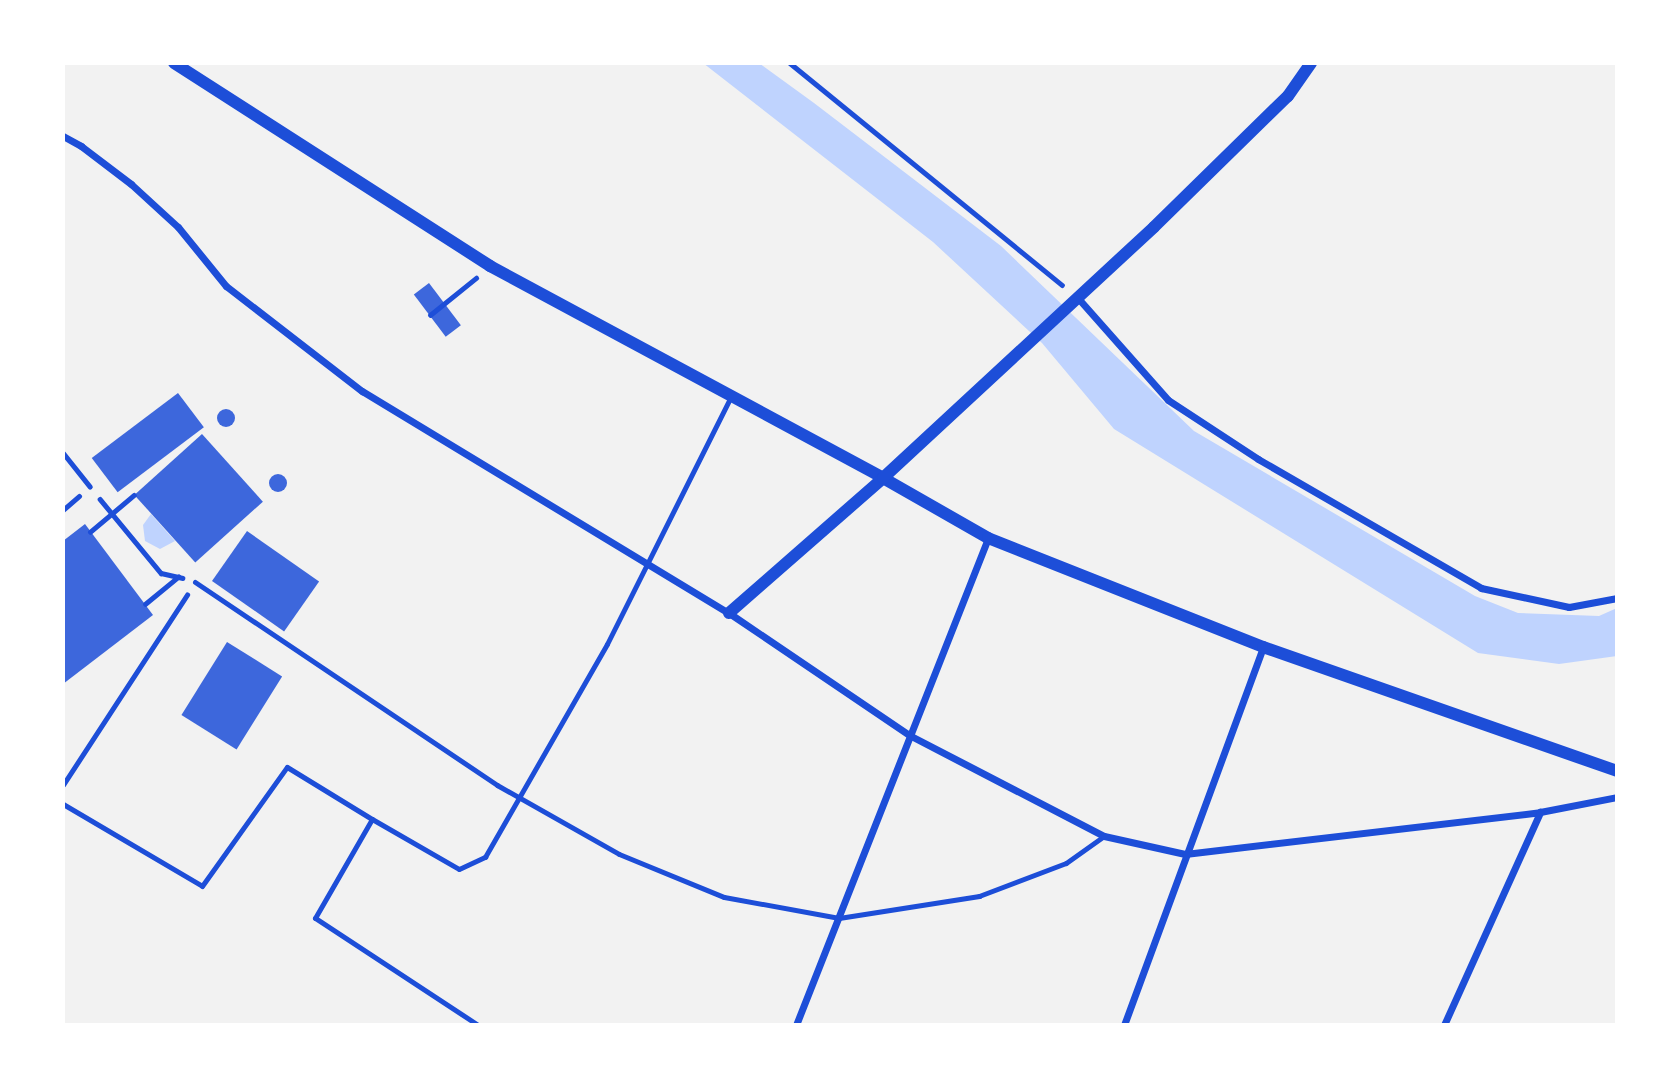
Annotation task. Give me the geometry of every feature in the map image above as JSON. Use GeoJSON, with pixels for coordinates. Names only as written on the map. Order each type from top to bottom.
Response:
{"type":"FeatureCollection","features":[{"type":"Feature","properties":{"kind":"street"},"geometry":{"type":"LineString","coordinates":[[174,63],[490,266],[883,478],[988,538],[1263,648],[1617,771]]}},
{"type":"Feature","properties":{"kind":"street"},"geometry":{"type":"LineString","coordinates":[[729,612],[883,478],[1032,337],[1154,227],[1288,96],[1311,63]]}},
{"type":"Feature","properties":{"kind":"street"},"geometry":{"type":"LineString","coordinates":[[63,136],[81,145],[168,218],[226,286],[362,391],[729,612],[911,736],[1104,836],[1185,854],[1540,812],[1617,797]]}},
{"type":"Feature","properties":{"kind":"street"},"geometry":{"type":"LineString","coordinates":[[1074,299],[1168,400],[1258,458],[1481,589],[1569,607],[1617,598]]}},
{"type":"Feature","properties":{"kind":"street"},"geometry":{"type":"LineString","coordinates":[[796,1025],[988,538]]}},
{"type":"Feature","properties":{"kind":"street"},"geometry":{"type":"LineString","coordinates":[[1124,1025],[1263,648]]}},
{"type":"Feature","properties":{"kind":"street"},"geometry":{"type":"LineString","coordinates":[[1444,1025],[1540,812]]}},
{"type":"Feature","properties":{"kind":"lane"},"geometry":{"type":"LineString","coordinates":[[63,804],[202,886],[287,767],[459,869],[485,857],[517,796],[607,645],[731,396]]}},
{"type":"Feature","properties":{"kind":"lane"},"geometry":{"type":"LineString","coordinates":[[63,453],[90,487]]}},
{"type":"Feature","properties":{"kind":"lane"},"geometry":{"type":"LineString","coordinates":[[195,582],[517,796],[619,853],[724,897],[839,918],[979,896],[1066,863],[1104,836]]}},
{"type":"Feature","properties":{"kind":"lane"},"geometry":{"type":"LineString","coordinates":[[372,819],[315,918],[478,1025]]}},
{"type":"Feature","properties":{"kind":"path"},"geometry":{"type":"LineString","coordinates":[[790,63],[1074,299]]}},
{"type":"Feature","properties":{"kind":"path"},"geometry":{"type":"LineString","coordinates":[[430,315],[490,266]]}},
{"type":"Feature","properties":{"kind":"path"},"geometry":{"type":"LineString","coordinates":[[63,785],[195,582],[162,573],[90,487]]}},
{"type":"Feature","properties":{"kind":"path"},"geometry":{"type":"LineString","coordinates":[[90,531],[134,495]]}},
{"type":"Feature","properties":{"kind":"path"},"geometry":{"type":"LineString","coordinates":[[145,604],[185,572]]}},
{"type":"Feature","properties":{"kind":"water"},"geometry":{"type":"Polygon","coordinates":[[[703,63],[759,63],[814,103],[1001,246],[1194,431],[1475,596],[1518,613],[1599,616],[1617,608],[1617,656],[1559,664],[1478,653],[1114,429],[1042,343],[933,242],[703,63]]]}},
{"type":"Feature","properties":{"kind":"water"},"geometry":{"type":"Polygon","coordinates":[[[151,514],[175,541],[160,549],[145,541],[143,525],[151,514]]]}},
{"type":"Feature","properties":{"kind":"building"},"geometry":{"type":"Polygon","coordinates":[[[429,283],[461,325],[446,337],[414,294],[429,283]]]}},
{"type":"Feature","properties":{"kind":"building"},"geometry":{"type":"Polygon","coordinates":[[[178,393],[204,427],[118,492],[92,458],[178,393]]]}},
{"type":"Feature","properties":{"kind":"building"},"geometry":{"type":"Polygon","coordinates":[[[222,409],[230,409],[235,418],[233,425],[222,427],[217,422],[217,414],[222,409]]]}},
{"type":"Feature","properties":{"kind":"building"},"geometry":{"type":"Polygon","coordinates":[[[202,434],[263,502],[195,563],[134,495],[202,434]]]}},
{"type":"Feature","properties":{"kind":"building"},"geometry":{"type":"Polygon","coordinates":[[[274,474],[282,474],[287,483],[285,490],[274,492],[269,487],[269,479],[274,474]]]}},
{"type":"Feature","properties":{"kind":"building"},"geometry":{"type":"Polygon","coordinates":[[[85,524],[153,615],[63,684],[63,541],[85,524]]]}},
{"type":"Feature","properties":{"kind":"building"},"geometry":{"type":"Polygon","coordinates":[[[247,531],[319,581],[284,631],[212,581],[247,531]]]}},
{"type":"Feature","properties":{"kind":"building"},"geometry":{"type":"Polygon","coordinates":[[[227,642],[282,676],[237,749],[181,715],[227,642]]]}}]}
